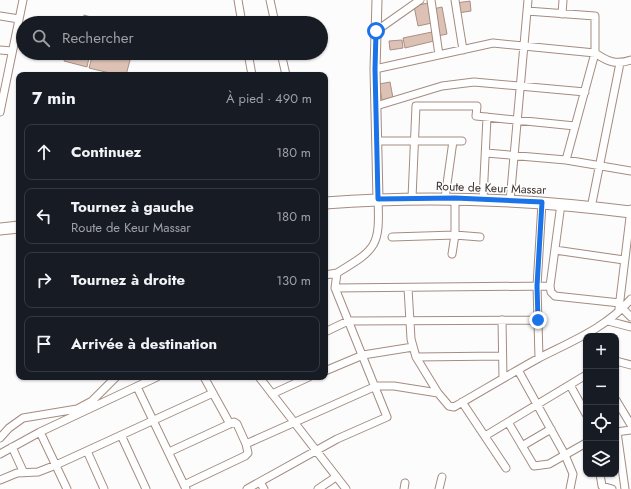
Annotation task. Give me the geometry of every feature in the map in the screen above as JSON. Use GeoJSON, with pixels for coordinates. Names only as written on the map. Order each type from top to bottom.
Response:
{"type":"FeatureCollection","features":[{"type":"Feature","properties":{"kind":"main road","name":"Route de Keur Massar"},"geometry":{"type":"LineString","coordinates":[[328,203],[378,199],[450,198],[542,202],[631,211]]}},
{"type":"Feature","properties":{"kind":"main road"},"geometry":{"type":"LineString","coordinates":[[0,229],[16,227]]}},
{"type":"Feature","properties":{"kind":"street"},"geometry":{"type":"LineString","coordinates":[[20,16],[23,0]]}},
{"type":"Feature","properties":{"kind":"street"},"geometry":{"type":"LineString","coordinates":[[238,0],[241,16]]}},
{"type":"Feature","properties":{"kind":"street"},"geometry":{"type":"LineString","coordinates":[[270,0],[273,16]]}},
{"type":"Feature","properties":{"kind":"street"},"geometry":{"type":"LineString","coordinates":[[328,274],[337,273],[371,250],[378,236],[375,69],[377,0]]}},
{"type":"Feature","properties":{"kind":"street"},"geometry":{"type":"LineString","coordinates":[[376,31],[420,0]]}},
{"type":"Feature","properties":{"kind":"street"},"geometry":{"type":"LineString","coordinates":[[431,0],[439,55]]}},
{"type":"Feature","properties":{"kind":"street"},"geometry":{"type":"LineString","coordinates":[[455,0],[463,50]]}},
{"type":"Feature","properties":{"kind":"street"},"geometry":{"type":"LineString","coordinates":[[510,201],[528,0]]}},
{"type":"Feature","properties":{"kind":"street"},"geometry":{"type":"LineString","coordinates":[[562,14],[563,0]]}},
{"type":"Feature","properties":{"kind":"street"},"geometry":{"type":"LineString","coordinates":[[527,10],[595,16],[595,53],[566,160]]}},
{"type":"Feature","properties":{"kind":"street"},"geometry":{"type":"LineString","coordinates":[[0,16],[16,19]]}},
{"type":"Feature","properties":{"kind":"street"},"geometry":{"type":"LineString","coordinates":[[0,112],[3,83],[16,33]]}},
{"type":"Feature","properties":{"kind":"street"},"geometry":{"type":"LineString","coordinates":[[375,69],[493,43],[595,53],[606,61],[620,63],[631,60]]}},
{"type":"Feature","properties":{"kind":"street"},"geometry":{"type":"LineString","coordinates":[[0,50],[12,51]]}},
{"type":"Feature","properties":{"kind":"street"},"geometry":{"type":"LineString","coordinates":[[249,60],[251,72]]}},
{"type":"Feature","properties":{"kind":"street"},"geometry":{"type":"LineString","coordinates":[[283,60],[285,72]]}},
{"type":"Feature","properties":{"kind":"street"},"geometry":{"type":"LineString","coordinates":[[591,208],[620,63]]}},
{"type":"Feature","properties":{"kind":"street"},"geometry":{"type":"LineString","coordinates":[[376,106],[442,86],[474,82],[585,92]]}},
{"type":"Feature","properties":{"kind":"street"},"geometry":{"type":"LineString","coordinates":[[412,198],[416,106],[477,106],[476,116],[575,126]]}},
{"type":"Feature","properties":{"kind":"street"},"geometry":{"type":"LineString","coordinates":[[483,199],[487,117]]}},
{"type":"Feature","properties":{"kind":"street"},"geometry":{"type":"LineString","coordinates":[[377,141],[462,141]]}},
{"type":"Feature","properties":{"kind":"street"},"geometry":{"type":"LineString","coordinates":[[452,254],[455,235],[450,198],[453,141]]}},
{"type":"Feature","properties":{"kind":"street"},"geometry":{"type":"LineString","coordinates":[[486,153],[566,160],[631,171]]}},
{"type":"Feature","properties":{"kind":"street"},"geometry":{"type":"LineString","coordinates":[[539,358],[537,286],[542,202]]}},
{"type":"Feature","properties":{"kind":"street"},"geometry":{"type":"LineString","coordinates":[[561,204],[554,250],[550,286],[551,292],[555,296],[620,308],[631,317]]}},
{"type":"Feature","properties":{"kind":"street"},"geometry":{"type":"LineString","coordinates":[[620,308],[624,260],[631,211]]}},
{"type":"Feature","properties":{"kind":"street"},"geometry":{"type":"LineString","coordinates":[[392,236],[455,235],[480,237]]}},
{"type":"Feature","properties":{"kind":"street"},"geometry":{"type":"LineString","coordinates":[[554,250],[624,260]]}},
{"type":"Feature","properties":{"kind":"street"},"geometry":{"type":"LineString","coordinates":[[247,489],[337,439],[387,417],[376,386],[335,288],[337,273]]}},
{"type":"Feature","properties":{"kind":"street"},"geometry":{"type":"LineString","coordinates":[[335,288],[550,286]]}},
{"type":"Feature","properties":{"kind":"street"},"geometry":{"type":"LineString","coordinates":[[408,288],[409,321],[416,357],[438,393],[449,406],[454,407],[539,358],[583,339]]}},
{"type":"Feature","properties":{"kind":"street"},"geometry":{"type":"LineString","coordinates":[[597,333],[620,308],[631,300]]}},
{"type":"Feature","properties":{"kind":"street"},"geometry":{"type":"LineString","coordinates":[[502,320],[503,378]]}},
{"type":"Feature","properties":{"kind":"street"},"geometry":{"type":"LineString","coordinates":[[328,331],[348,321],[538,320]]}},
{"type":"Feature","properties":{"kind":"street"},"geometry":{"type":"LineString","coordinates":[[608,321],[631,327]]}},
{"type":"Feature","properties":{"kind":"street"},"geometry":{"type":"LineString","coordinates":[[328,369],[363,355],[413,347]]}},
{"type":"Feature","properties":{"kind":"street"},"geometry":{"type":"LineString","coordinates":[[416,357],[502,356]]}},
{"type":"Feature","properties":{"kind":"street"},"geometry":{"type":"LineString","coordinates":[[619,362],[631,365]]}},
{"type":"Feature","properties":{"kind":"street"},"geometry":{"type":"LineString","coordinates":[[518,370],[565,455],[573,474],[570,489]]}},
{"type":"Feature","properties":{"kind":"street"},"geometry":{"type":"LineString","coordinates":[[485,436],[583,377]]}},
{"type":"Feature","properties":{"kind":"street"},"geometry":{"type":"LineString","coordinates":[[0,438],[9,428],[23,418],[77,409],[92,401],[113,380]]}},
{"type":"Feature","properties":{"kind":"street"},"geometry":{"type":"LineString","coordinates":[[0,454],[40,432],[151,380]]}},
{"type":"Feature","properties":{"kind":"street"},"geometry":{"type":"LineString","coordinates":[[206,380],[230,424]]}},
{"type":"Feature","properties":{"kind":"street"},"geometry":{"type":"LineString","coordinates":[[261,380],[346,489]]}},
{"type":"Feature","properties":{"kind":"street"},"geometry":{"type":"LineString","coordinates":[[272,394],[302,380]]}},
{"type":"Feature","properties":{"kind":"street"},"geometry":{"type":"LineString","coordinates":[[570,385],[583,409]]}},
{"type":"Feature","properties":{"kind":"street"},"geometry":{"type":"LineString","coordinates":[[246,444],[376,386],[394,386],[438,393]]}},
{"type":"Feature","properties":{"kind":"street"},"geometry":{"type":"LineString","coordinates":[[137,387],[185,487],[245,456],[248,453],[246,444],[237,424],[234,422],[169,452]]}},
{"type":"Feature","properties":{"kind":"street"},"geometry":{"type":"LineString","coordinates":[[0,480],[23,471],[38,472],[56,465],[213,393]]}},
{"type":"Feature","properties":{"kind":"street"},"geometry":{"type":"LineString","coordinates":[[462,402],[506,468]]}},
{"type":"Feature","properties":{"kind":"street"},"geometry":{"type":"LineString","coordinates":[[619,405],[631,425]]}},
{"type":"Feature","properties":{"kind":"street"},"geometry":{"type":"LineString","coordinates":[[508,422],[534,466],[549,464],[583,445]]}},
{"type":"Feature","properties":{"kind":"street"},"geometry":{"type":"LineString","coordinates":[[522,446],[551,429]]}},
{"type":"Feature","properties":{"kind":"street"},"geometry":{"type":"LineString","coordinates":[[619,432],[631,430]]}},
{"type":"Feature","properties":{"kind":"street"},"geometry":{"type":"LineString","coordinates":[[40,432],[67,489]]}},
{"type":"Feature","properties":{"kind":"street"},"geometry":{"type":"LineString","coordinates":[[121,435],[146,489]]}},
{"type":"Feature","properties":{"kind":"street"},"geometry":{"type":"LineString","coordinates":[[618,441],[625,489]]}},
{"type":"Feature","properties":{"kind":"street"},"geometry":{"type":"LineString","coordinates":[[12,447],[23,471]]}},
{"type":"Feature","properties":{"kind":"street"},"geometry":{"type":"LineString","coordinates":[[87,451],[104,489]]}},
{"type":"Feature","properties":{"kind":"street"},"geometry":{"type":"LineString","coordinates":[[318,489],[336,477]]}},
{"type":"Feature","properties":{"kind":"street"},"geometry":{"type":"LineString","coordinates":[[439,489],[442,477]]}},
{"type":"Feature","properties":{"kind":"street"},"geometry":{"type":"LineString","coordinates":[[600,477],[602,486],[612,489]]}},
{"type":"Feature","properties":{"kind":"street"},"geometry":{"type":"LineString","coordinates":[[260,482],[264,489]]}},
{"type":"Feature","properties":{"kind":"building"},"geometry":{"type":"Polygon","coordinates":[[[470,1],[471,11],[458,13],[456,3],[470,1]]]}},
{"type":"Feature","properties":{"kind":"building"},"geometry":{"type":"Polygon","coordinates":[[[428,3],[432,23],[418,26],[414,6],[428,3]]]}},
{"type":"Feature","properties":{"kind":"building"},"geometry":{"type":"Polygon","coordinates":[[[442,7],[447,34],[438,36],[433,9],[442,7]]]}},
{"type":"Feature","properties":{"kind":"building"},"geometry":{"type":"Polygon","coordinates":[[[432,32],[434,41],[405,48],[403,38],[432,32]]]}},
{"type":"Feature","properties":{"kind":"building"},"geometry":{"type":"Polygon","coordinates":[[[402,40],[403,48],[390,50],[389,41],[402,40]]]}},
{"type":"Feature","properties":{"kind":"building"},"geometry":{"type":"Polygon","coordinates":[[[64,60],[88,60],[87,67],[64,60]]]}},
{"type":"Feature","properties":{"kind":"building"},"geometry":{"type":"Polygon","coordinates":[[[91,60],[130,60],[127,72],[106,72],[89,68],[91,60]]]}},
{"type":"Feature","properties":{"kind":"building"},"geometry":{"type":"Polygon","coordinates":[[[390,82],[393,98],[382,100],[379,84],[390,82]]]}},
{"type":"Feature","properties":{"kind":"route"},"geometry":{"type":"LineString","coordinates":[[376,31],[375,69],[378,199],[455,198],[542,202],[537,286],[538,320]]}}]}
